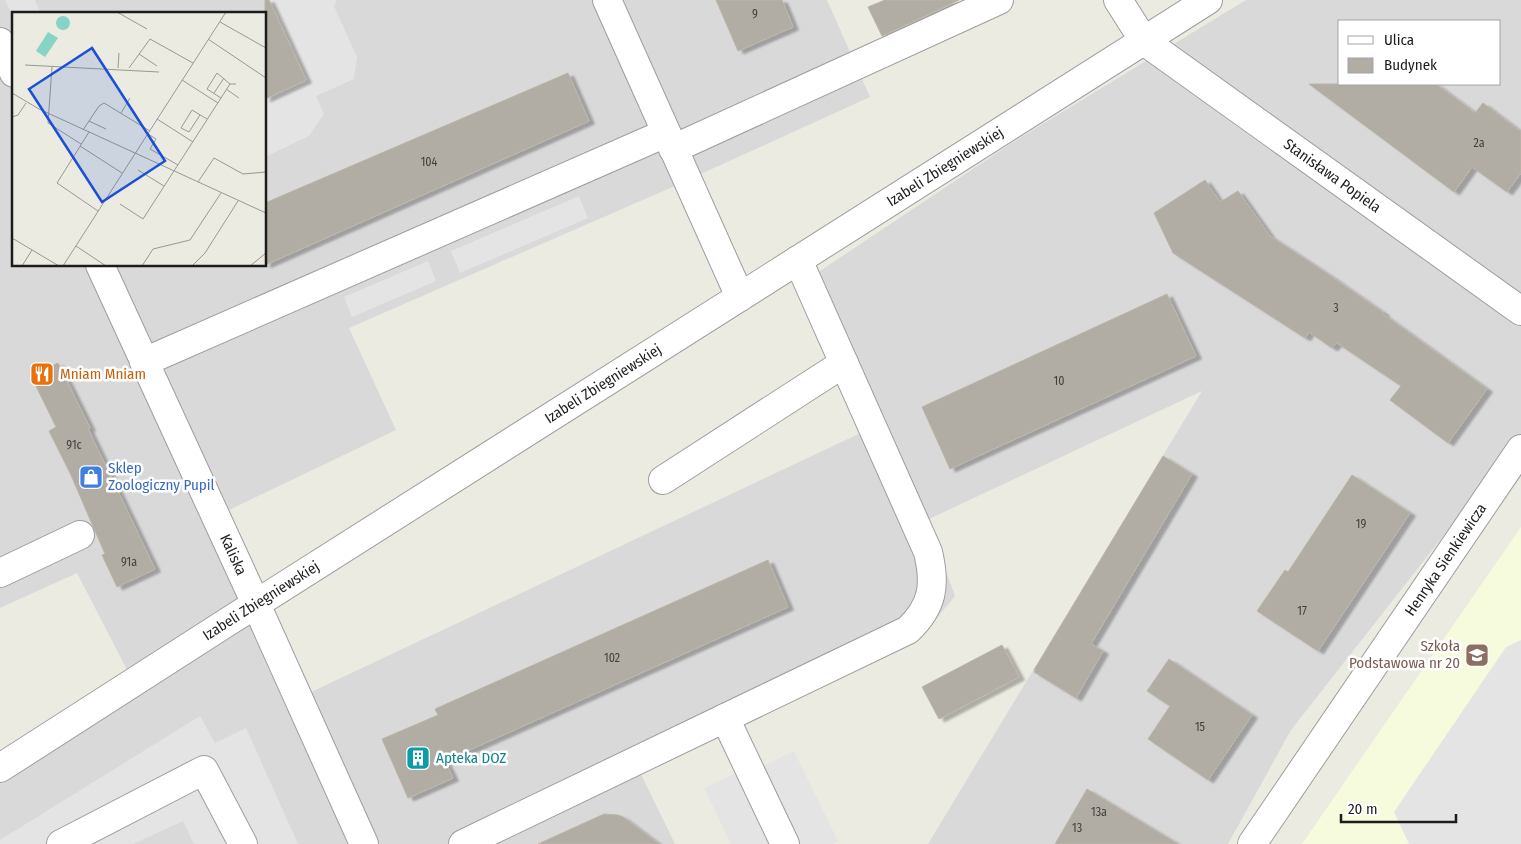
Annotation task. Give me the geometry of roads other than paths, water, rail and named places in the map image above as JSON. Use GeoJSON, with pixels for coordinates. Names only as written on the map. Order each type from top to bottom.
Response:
{"type":"FeatureCollection","features":[{"type":"Feature","properties":{"kind":"street"},"geometry":{"type":"LineString","coordinates":[[607,0],[740,297]]}},
{"type":"Feature","properties":{"kind":"street"},"geometry":{"type":"LineString","coordinates":[[144,362],[670,141],[999,0]]}},
{"type":"Feature","properties":{"kind":"street"},"geometry":{"type":"LineString","coordinates":[[1118,0],[1144,41]]}},
{"type":"Feature","properties":{"kind":"street","name":"Izabeli Zbiegniewskiej"},"geometry":{"type":"LineString","coordinates":[[0,768],[1208,0]]}},
{"type":"Feature","properties":{"kind":"street","name":"Stanisława Popiela"},"geometry":{"type":"LineString","coordinates":[[1144,41],[1521,311]]}},
{"type":"Feature","properties":{"kind":"street"},"geometry":{"type":"LineString","coordinates":[[0,42],[12,69]]}},
{"type":"Feature","properties":{"kind":"street"},"geometry":{"type":"LineString","coordinates":[[463,844],[908,630],[917,621],[929,602],[933,580],[928,552],[798,260]]}},
{"type":"Feature","properties":{"kind":"street","name":"Kaliska"},"geometry":{"type":"LineString","coordinates":[[100,266],[364,844]]}},
{"type":"Feature","properties":{"kind":"street"},"geometry":{"type":"LineString","coordinates":[[663,480],[844,364]]}},
{"type":"Feature","properties":{"kind":"street","name":"Henryka Sienkiewicza"},"geometry":{"type":"LineString","coordinates":[[1252,844],[1521,449]]}},
{"type":"Feature","properties":{"kind":"street"},"geometry":{"type":"LineString","coordinates":[[0,573],[80,536]]}},
{"type":"Feature","properties":{"kind":"street"},"geometry":{"type":"LineString","coordinates":[[725,718],[785,844]]}},
{"type":"Feature","properties":{"kind":"street"},"geometry":{"type":"LineString","coordinates":[[61,844],[204,770],[243,844]]}},
{"type":"Feature","properties":{"kind":"place","name":"Mniam Mniam"},"geometry":{"type":"Point","coordinates":[42,374]}},
{"type":"Feature","properties":{"kind":"place","name":"Sklep Zoologiczny Pupil"},"geometry":{"type":"Point","coordinates":[91,477]}},
{"type":"Feature","properties":{"kind":"place","name":"Szkoła Podstawowa nr 20"},"geometry":{"type":"Point","coordinates":[1477,655]}},
{"type":"Feature","properties":{"kind":"place","name":"Apteka DOZ"},"geometry":{"type":"Point","coordinates":[418,758]}}]}
